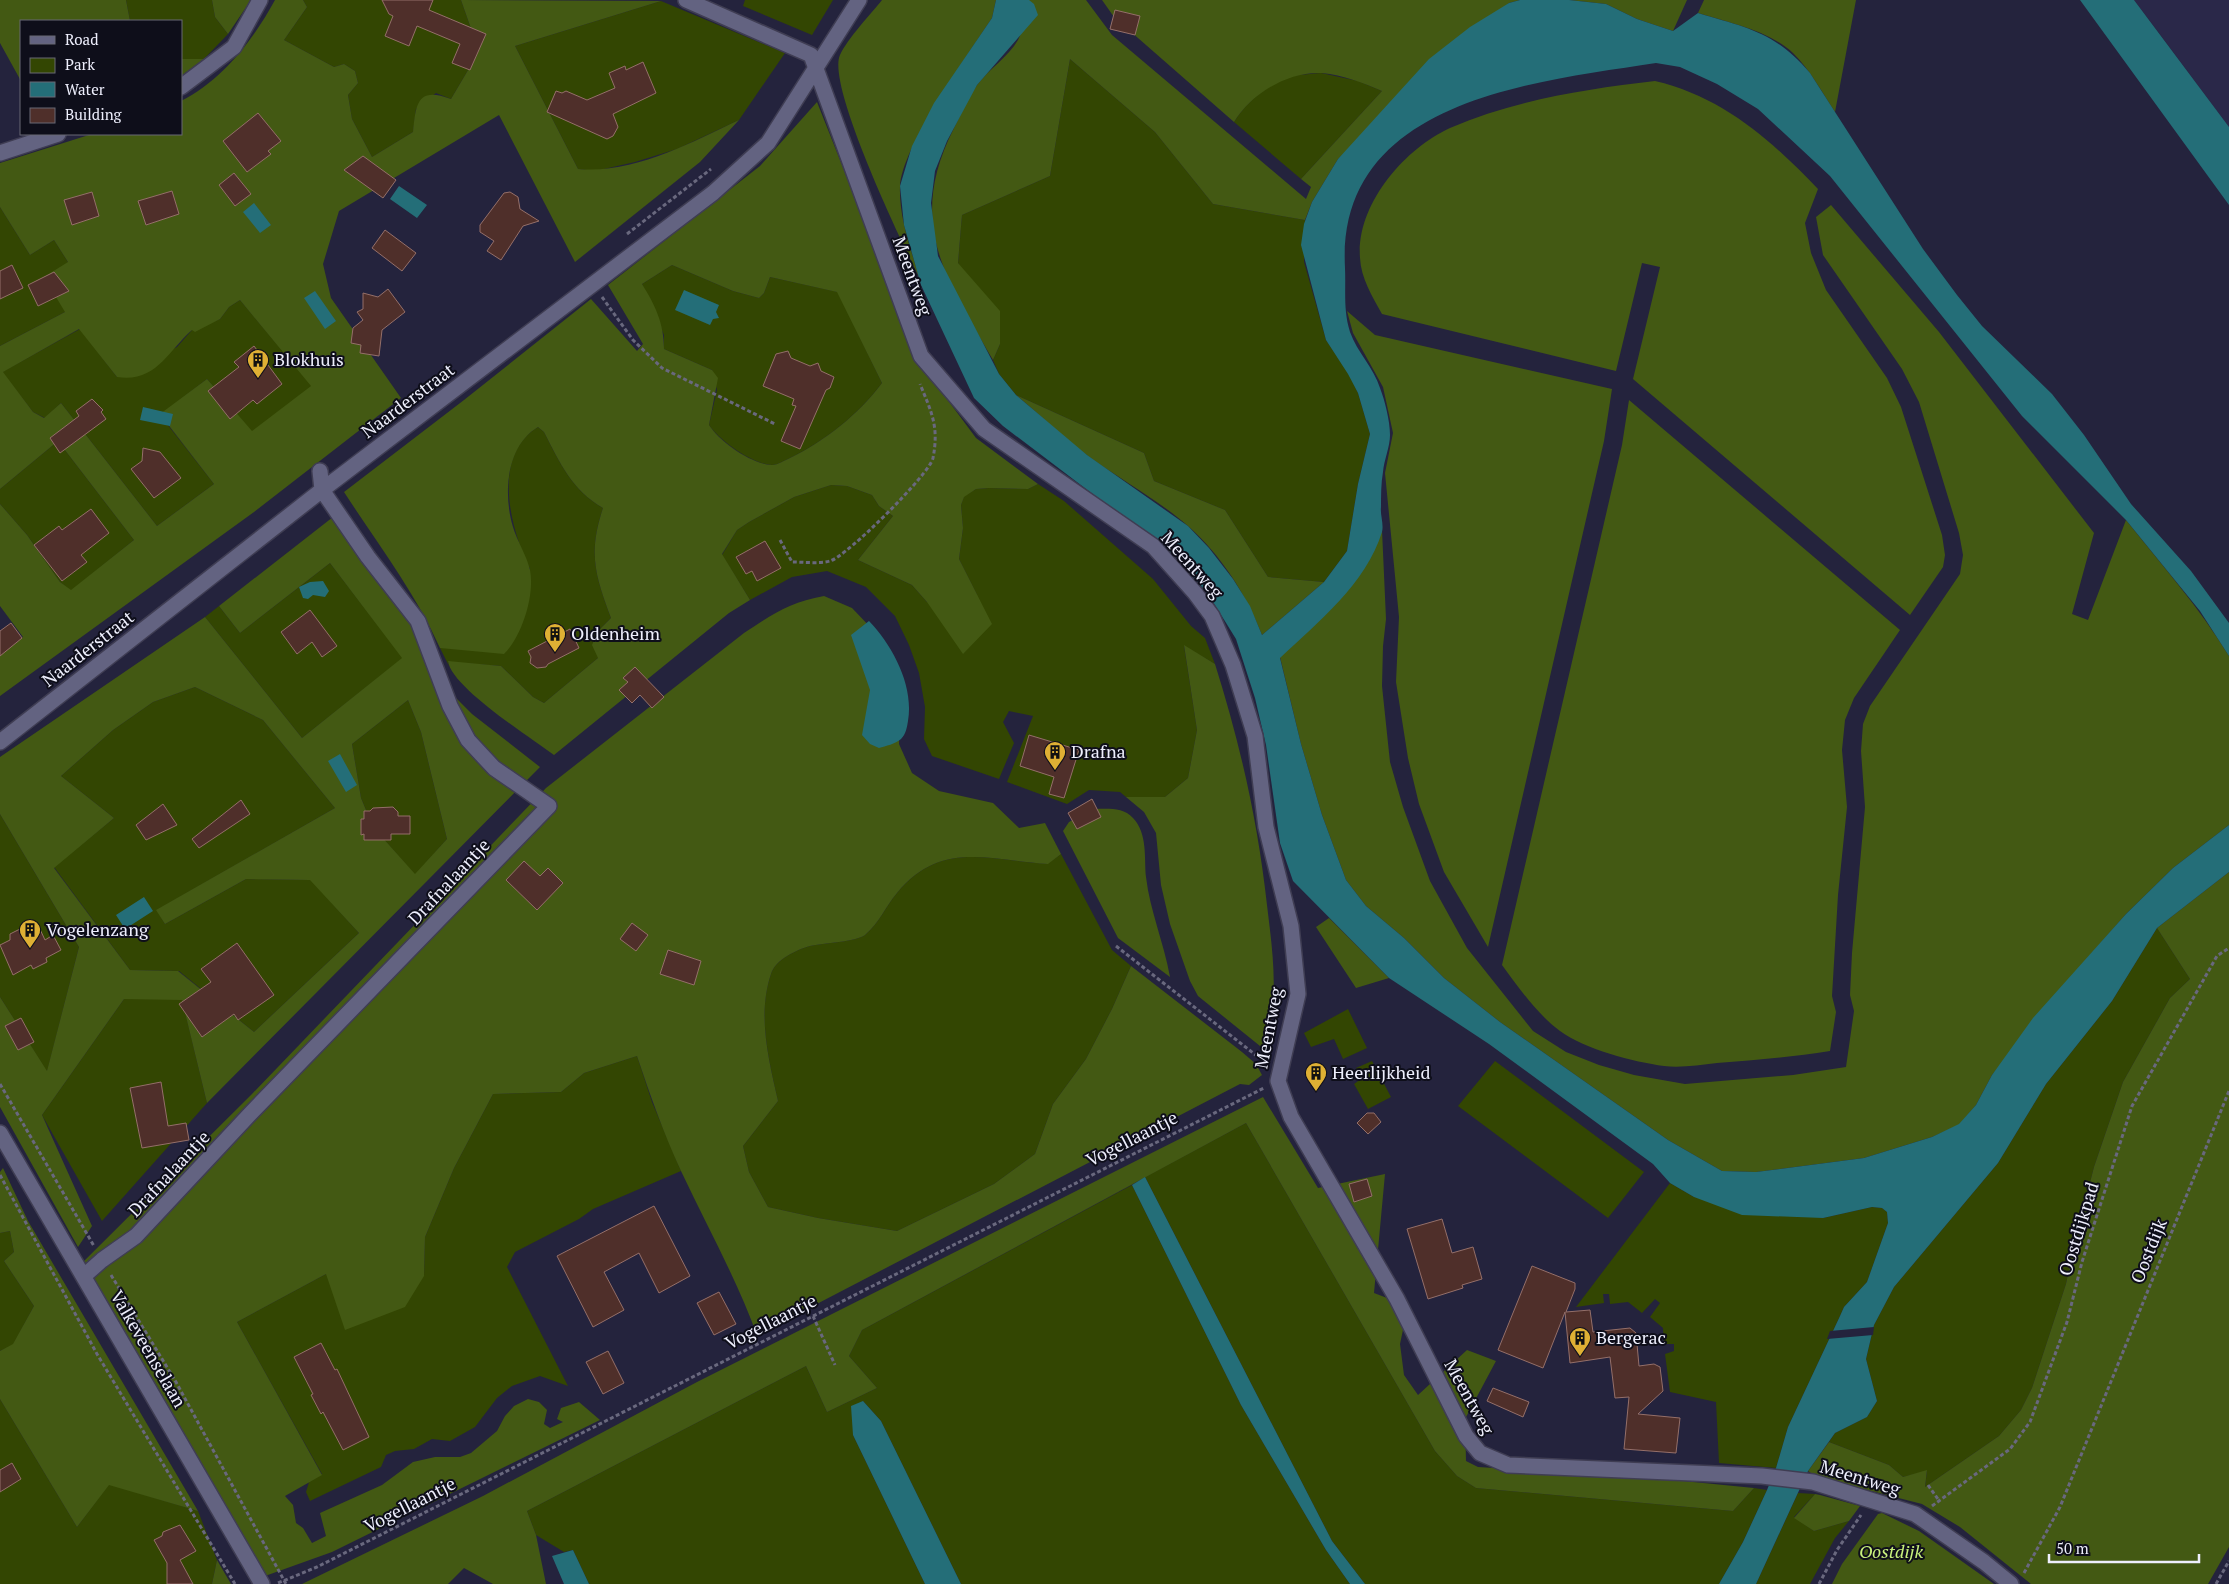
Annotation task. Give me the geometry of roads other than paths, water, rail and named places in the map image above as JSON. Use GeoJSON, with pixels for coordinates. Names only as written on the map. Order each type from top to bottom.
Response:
{"type":"FeatureCollection","features":[{"type":"Feature","properties":{"kind":"street"},"geometry":{"type":"LineString","coordinates":[[182,86],[234,47],[260,0]]}},
{"type":"Feature","properties":{"kind":"street","name":"Meentweg"},"geometry":{"type":"LineString","coordinates":[[686,0],[811,56],[921,356],[984,429],[1153,546],[1195,593],[1212,616],[1233,666],[1256,736],[1266,827],[1291,926],[1298,994],[1280,1063],[1278,1081],[1295,1124],[1397,1299],[1466,1436],[1480,1453],[1508,1465],[1762,1476],[1813,1482],[1915,1514],[1984,1562],[2016,1580]]}},
{"type":"Feature","properties":{"kind":"street","name":"Naarderstraat"},"geometry":{"type":"LineString","coordinates":[[0,742],[322,490],[713,193],[768,143],[859,0]]}},
{"type":"Feature","properties":{"kind":"street"},"geometry":{"type":"LineString","coordinates":[[0,152],[55,135]]}},
{"type":"Feature","properties":{"kind":"street","name":"Drafnalaantje"},"geometry":{"type":"LineString","coordinates":[[84,1276],[102,1260],[136,1236],[166,1206],[250,1114],[549,806],[494,768],[468,740],[450,706],[418,622],[368,557],[322,490],[320,471]]}},
{"type":"Feature","properties":{"kind":"street","name":"Valkeveenselaan"},"geometry":{"type":"LineString","coordinates":[[0,1133],[262,1584]]}},
{"type":"Feature","properties":{"kind":"water"},"geometry":{"type":"Polygon","coordinates":[[[996,0],[1029,0],[1034,4],[1038,15],[977,85],[947,141],[935,171],[931,203],[938,256],[999,374],[1016,395],[1087,455],[1188,526],[1209,548],[1233,579],[1250,606],[1262,635],[1324,582],[1347,551],[1358,484],[1370,434],[1358,393],[1326,340],[1301,245],[1304,224],[1312,202],[1338,159],[1429,59],[1470,27],[1509,3],[1520,0],[1569,0],[1606,4],[1637,19],[1673,31],[1698,13],[1760,33],[1785,48],[1810,73],[1923,249],[1957,295],[1982,326],[2052,394],[2084,435],[2131,504],[2191,571],[2229,623],[2229,656],[2200,611],[2126,520],[2022,416],[1830,176],[1758,109],[1717,84],[1680,67],[1656,63],[1555,79],[1502,92],[1451,110],[1407,134],[1373,168],[1351,212],[1345,268],[1345,300],[1350,332],[1377,381],[1382,393],[1389,424],[1390,440],[1381,485],[1382,532],[1375,551],[1353,585],[1325,616],[1280,658],[1301,744],[1322,815],[1346,880],[1366,906],[1404,938],[1444,978],[1500,1022],[1668,1140],[1722,1171],[1756,1172],[1864,1158],[1932,1137],[1959,1124],[1976,1105],[1992,1075],[2033,1018],[2126,914],[2173,868],[2229,825],[2229,872],[2157,928],[2112,1001],[2046,1084],[1998,1163],[1894,1287],[1874,1325],[1866,1359],[1877,1401],[1867,1417],[1835,1433],[1808,1471],[1756,1584],[1719,1584],[1743,1542],[1767,1490],[1776,1468],[1788,1427],[1844,1307],[1867,1282],[1888,1223],[1887,1212],[1882,1208],[1872,1207],[1823,1218],[1742,1215],[1694,1197],[1670,1183],[1653,1164],[1489,1044],[1389,978],[1293,881],[1280,843],[1266,745],[1255,698],[1236,639],[1210,597],[1181,561],[1003,426],[974,398],[921,285],[904,225],[900,186],[912,146],[934,103],[992,18],[996,0]]]}},
{"type":"Feature","properties":{"kind":"water"},"geometry":{"type":"Polygon","coordinates":[[[2080,0],[2134,0],[2229,127],[2229,205],[2080,0]]]}},
{"type":"Feature","properties":{"kind":"water"},"geometry":{"type":"Polygon","coordinates":[[[399,186],[427,205],[417,218],[390,199],[399,186]]]}},
{"type":"Feature","properties":{"kind":"water"},"geometry":{"type":"Polygon","coordinates":[[[254,203],[271,225],[260,233],[243,212],[254,203]]]}},
{"type":"Feature","properties":{"kind":"water"},"geometry":{"type":"Polygon","coordinates":[[[684,290],[719,305],[716,312],[719,318],[713,319],[710,325],[675,310],[684,290]]]}},
{"type":"Feature","properties":{"kind":"water"},"geometry":{"type":"Polygon","coordinates":[[[315,291],[336,321],[325,329],[304,298],[315,291]]]}},
{"type":"Feature","properties":{"kind":"water"},"geometry":{"type":"Polygon","coordinates":[[[143,407],[173,414],[170,426],[140,420],[143,407]]]}},
{"type":"Feature","properties":{"kind":"water"},"geometry":{"type":"Polygon","coordinates":[[[323,581],[329,591],[325,597],[313,595],[308,599],[303,598],[299,587],[310,582],[323,581]]]}},
{"type":"Feature","properties":{"kind":"water"},"geometry":{"type":"Polygon","coordinates":[[[869,621],[886,642],[900,667],[908,694],[907,726],[903,737],[893,744],[879,748],[870,744],[862,735],[870,690],[851,635],[869,621]]]}},
{"type":"Feature","properties":{"kind":"water"},"geometry":{"type":"Polygon","coordinates":[[[340,754],[357,785],[346,792],[328,761],[340,754]]]}},
{"type":"Feature","properties":{"kind":"water"},"geometry":{"type":"Polygon","coordinates":[[[144,897],[153,911],[125,929],[116,915],[144,897]]]}},
{"type":"Feature","properties":{"kind":"water"},"geometry":{"type":"Polygon","coordinates":[[[1145,1177],[1332,1541],[1365,1584],[1350,1584],[1326,1550],[1241,1405],[1132,1185],[1145,1177]]]}},
{"type":"Feature","properties":{"kind":"water"},"geometry":{"type":"Polygon","coordinates":[[[863,1401],[881,1421],[961,1584],[925,1584],[853,1435],[851,1406],[863,1401]]]}},
{"type":"Feature","properties":{"kind":"water"},"geometry":{"type":"Polygon","coordinates":[[[573,1550],[589,1584],[564,1584],[552,1556],[573,1550]]]}},
{"type":"Feature","properties":{"kind":"place","name":"Blokhuis"},"geometry":{"type":"Point","coordinates":[258,379]}},
{"type":"Feature","properties":{"kind":"place","name":"Oldenheim"},"geometry":{"type":"Point","coordinates":[555,653]}},
{"type":"Feature","properties":{"kind":"place","name":"Drafna"},"geometry":{"type":"Point","coordinates":[1055,771]}},
{"type":"Feature","properties":{"kind":"place","name":"Vogelenzang"},"geometry":{"type":"Point","coordinates":[30,949]}},
{"type":"Feature","properties":{"kind":"place","name":"Heerlijkheid"},"geometry":{"type":"Point","coordinates":[1316,1092]}},
{"type":"Feature","properties":{"kind":"place","name":"Bergerac"},"geometry":{"type":"Point","coordinates":[1580,1357]}},
{"type":"Feature","properties":{"kind":"park label","name":"Oostdijk"},"geometry":{"type":"Point","coordinates":[1891,1552]}}]}
